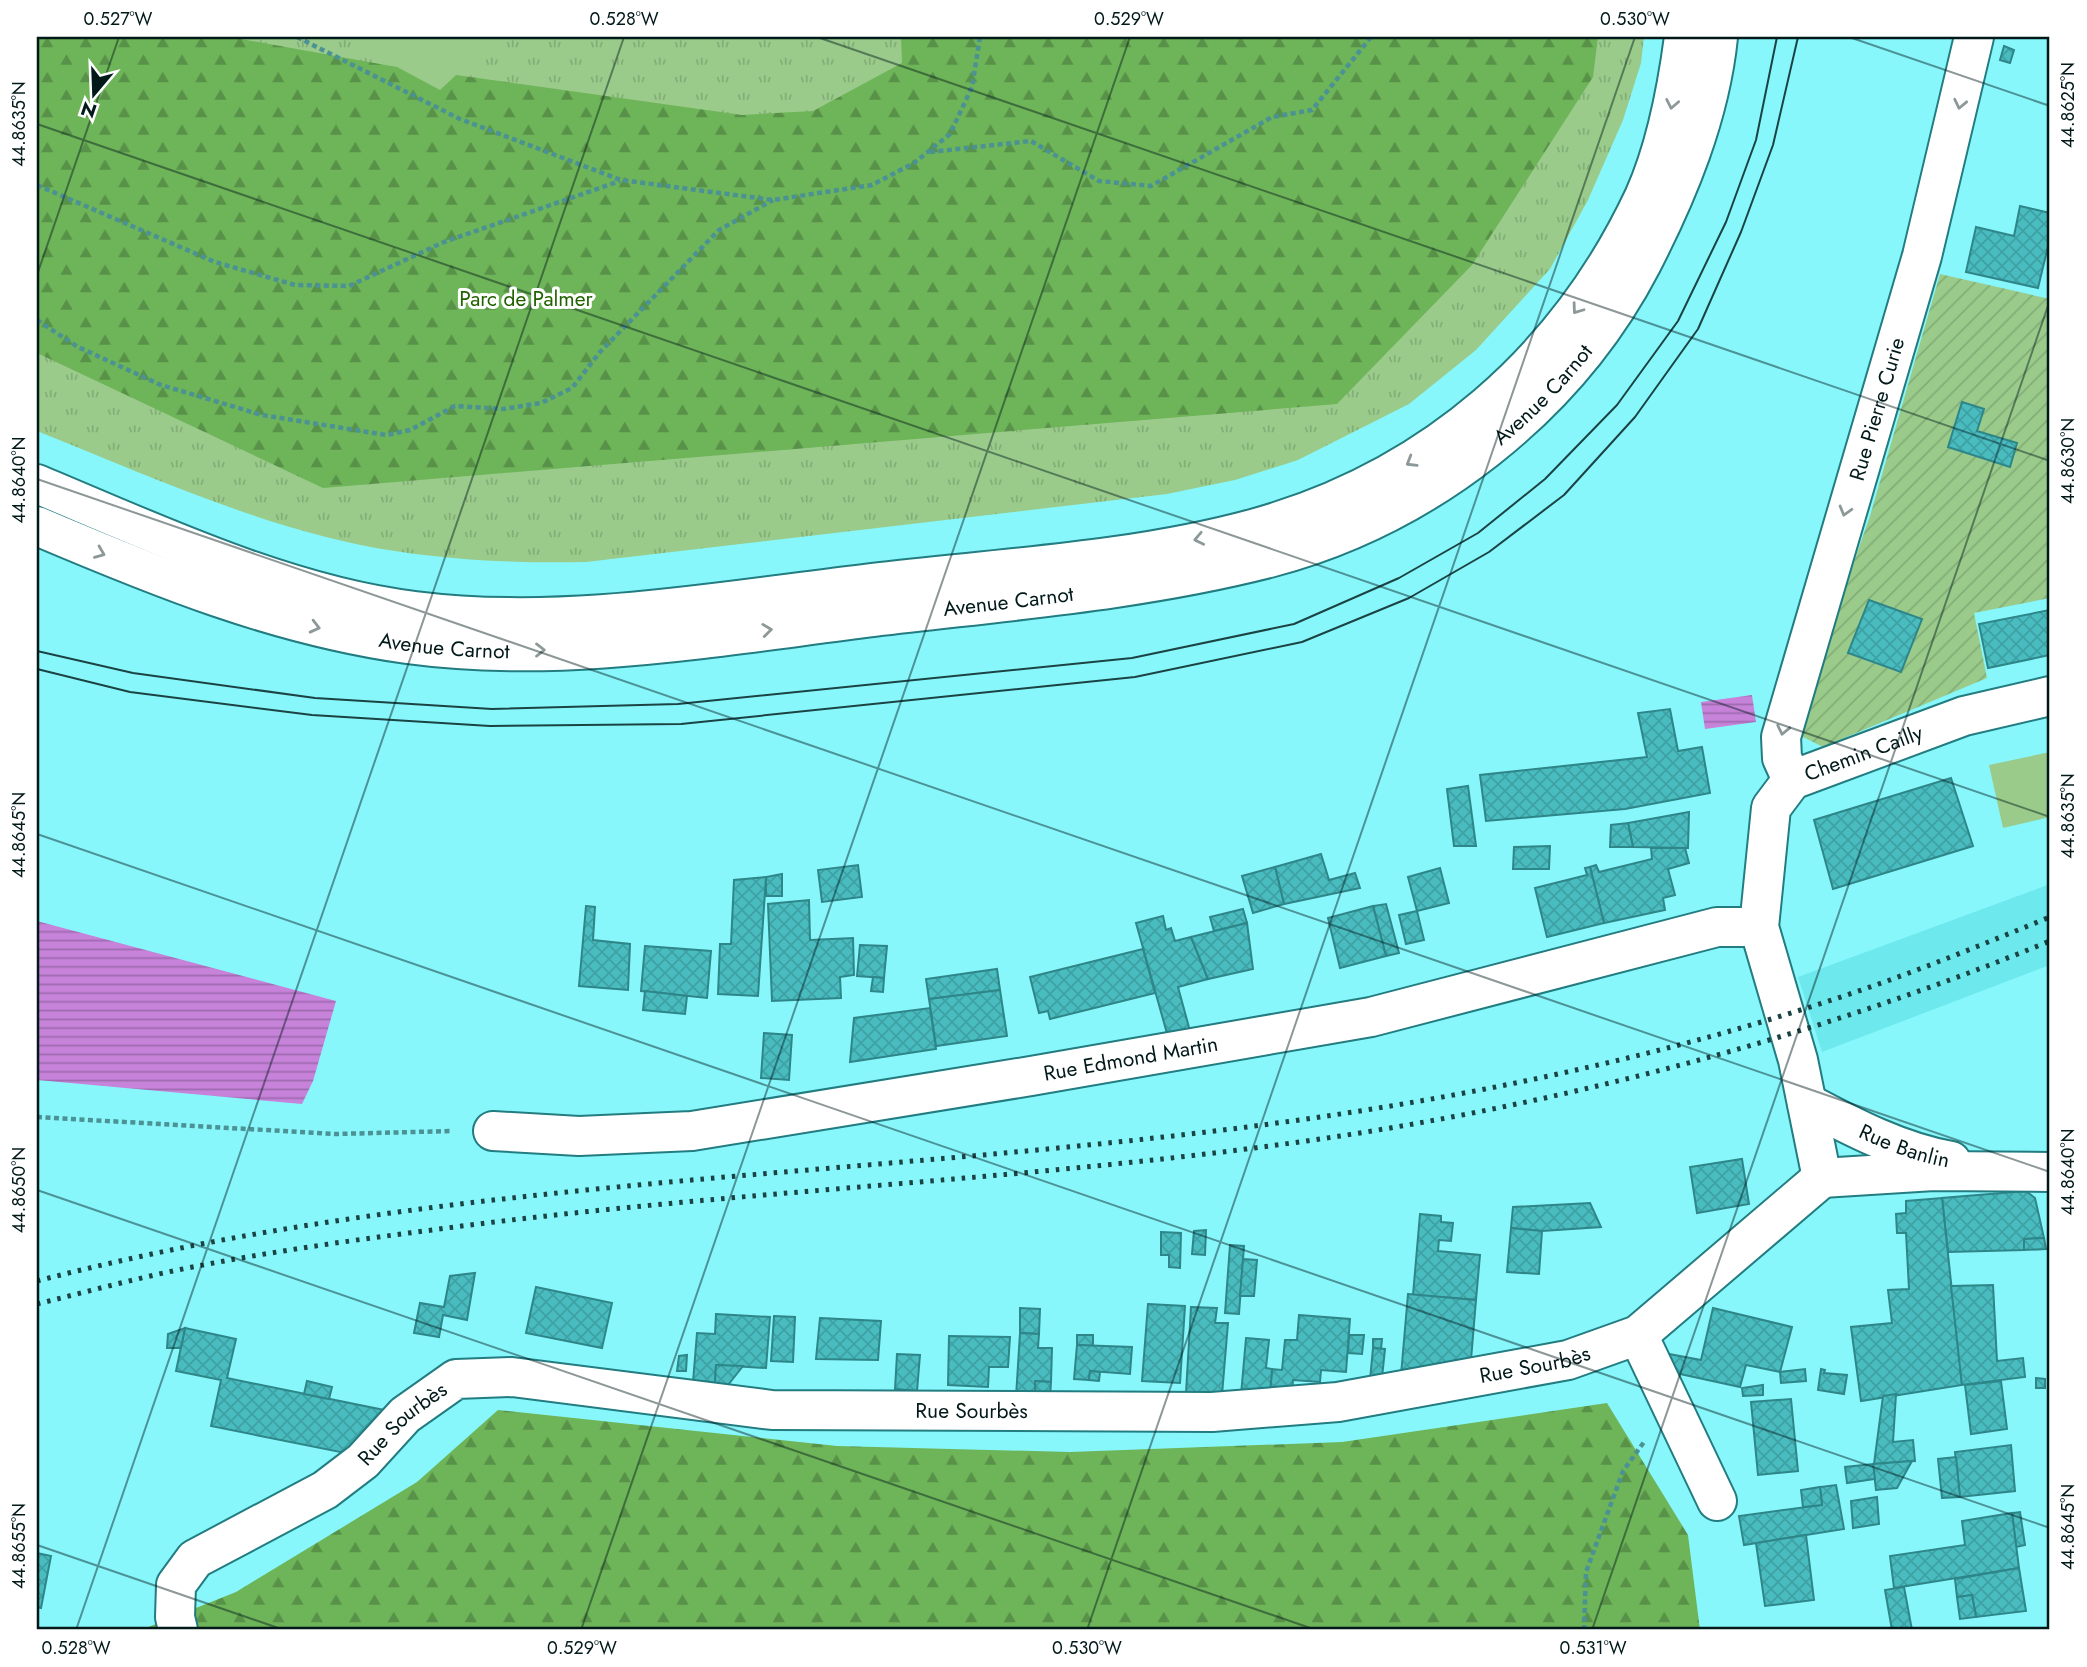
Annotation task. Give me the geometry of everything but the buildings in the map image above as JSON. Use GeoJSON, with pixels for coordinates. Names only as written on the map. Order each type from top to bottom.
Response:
{"type":"FeatureCollection","features":[{"type":"Feature","properties":{"kind":"street","name":"Avenue Carnot"},"geometry":{"type":"LineString","coordinates":[[37,484],[219,559],[328,593],[413,611],[495,616],[581,616],[678,606],[1134,552],[1255,528],[1348,497],[1416,460],[1480,411],[1538,356],[1575,312],[1611,259],[1646,193],[1668,121],[1684,37]]}},
{"type":"Feature","properties":{"kind":"street","name":"Avenue Carnot"},"geometry":{"type":"LineString","coordinates":[[37,526],[212,597],[320,628],[410,644],[497,650],[579,650],[665,643],[1135,586],[1272,557],[1367,523],[1437,483],[1504,438],[1569,372],[1604,326],[1672,205],[1699,127],[1718,37]]}},
{"type":"Feature","properties":{"kind":"street","name":"Rue Pierre Curie"},"geometry":{"type":"LineString","coordinates":[[1791,780],[1782,758],[1780,737],[1922,256],[1974,37]]}},
{"type":"Feature","properties":{"kind":"street","name":"Chemin Cailly"},"geometry":{"type":"LineString","coordinates":[[1822,1178],[1798,1060],[1759,927],[1771,808],[1791,780],[1964,716],[2050,696]]}},
{"type":"Feature","properties":{"kind":"street","name":"Rue Edmond Martin"},"geometry":{"type":"LineString","coordinates":[[493,1131],[579,1136],[692,1130],[1031,1076],[1371,1017],[1717,927],[1759,927]]}},
{"type":"Feature","properties":{"kind":"street","name":"Rue Banlin"},"geometry":{"type":"LineString","coordinates":[[1807,1103],[1846,1124],[1922,1156],[2008,1172]]}},
{"type":"Feature","properties":{"kind":"street","name":"Rue Banlin"},"geometry":{"type":"LineString","coordinates":[[1822,1178],[1934,1171],[2050,1172]]}},
{"type":"Feature","properties":{"kind":"street","name":"Rue Sourbès"},"geometry":{"type":"LineString","coordinates":[[176,1624],[176,1584],[195,1559],[325,1490],[363,1461],[405,1415],[456,1379],[512,1377],[772,1410],[1212,1412],[1338,1402],[1568,1360],[1638,1335],[1822,1178]]}},
{"type":"Feature","properties":{"kind":"street"},"geometry":{"type":"LineString","coordinates":[[1638,1335],[1717,1501]]}},
{"type":"Feature","properties":{"kind":"path"},"geometry":{"type":"LineString","coordinates":[[297,37],[460,119],[621,180],[773,200],[872,185],[914,163],[928,152],[950,134],[972,87],[980,37]]}},
{"type":"Feature","properties":{"kind":"path"},"geometry":{"type":"LineString","coordinates":[[928,152],[1031,141],[1099,181],[1151,186],[1272,117],[1312,110],[1371,37]]}},
{"type":"Feature","properties":{"kind":"path"},"geometry":{"type":"LineString","coordinates":[[37,185],[215,262],[295,285],[349,286],[444,243],[621,180]]}},
{"type":"Feature","properties":{"kind":"path"},"geometry":{"type":"LineString","coordinates":[[37,320],[78,347],[174,389],[262,415],[386,435],[411,430],[455,405],[503,409],[541,403],[572,388],[600,352],[719,230],[773,200]]}},
{"type":"Feature","properties":{"kind":"path"},"geometry":{"type":"LineString","coordinates":[[37,1117],[335,1134],[493,1131]]}},
{"type":"Feature","properties":{"kind":"path"},"geometry":{"type":"LineString","coordinates":[[1584,1630],[1586,1572],[1623,1471],[1649,1436],[1659,1380]]}},
{"type":"Feature","properties":{"kind":"shaded area"},"geometry":{"type":"Polygon","coordinates":[[[1752,695],[1756,722],[1705,729],[1701,702],[1752,695]]]}},
{"type":"Feature","properties":{"kind":"shaded area"},"geometry":{"type":"Polygon","coordinates":[[[2050,884],[2050,965],[1822,1052],[1798,977],[2050,884]]]}},
{"type":"Feature","properties":{"kind":"shaded area"},"geometry":{"type":"Polygon","coordinates":[[[37,921],[336,1001],[313,1081],[302,1104],[37,1080],[37,921]]]}},
{"type":"Feature","properties":{"kind":"green space","name":"Parc de Palmer"},"geometry":{"type":"Polygon","coordinates":[[[37,37],[1644,37],[1641,63],[1623,120],[1588,200],[1550,269],[1476,350],[1409,404],[1298,460],[1235,480],[1167,494],[586,562],[562,562],[443,557],[395,551],[303,531],[213,501],[37,431],[37,37]]]}},
{"type":"Feature","properties":{"kind":"green space","name":"Parc de Palmer"},"geometry":{"type":"Polygon","coordinates":[[[37,37],[230,37],[391,66],[742,115],[813,111],[902,63],[901,37],[1598,37],[1593,77],[1472,265],[1337,404],[323,488],[37,353],[37,37]]]}},
{"type":"Feature","properties":{"kind":"green space"},"geometry":{"type":"Polygon","coordinates":[[[341,37],[491,37],[482,51],[440,90],[341,37]]]}},
{"type":"Feature","properties":{"kind":"green space"},"geometry":{"type":"Polygon","coordinates":[[[1940,274],[2050,299],[2050,598],[1974,613],[1987,678],[1823,747],[1799,735],[1826,642],[1870,516],[1940,274]]]}},
{"type":"Feature","properties":{"kind":"green space"},"geometry":{"type":"Polygon","coordinates":[[[2050,752],[2050,817],[2003,828],[1989,765],[2050,752]]]}},
{"type":"Feature","properties":{"kind":"green space"},"geometry":{"type":"Polygon","coordinates":[[[1607,1403],[1688,1535],[1700,1630],[141,1630],[236,1592],[417,1482],[498,1410],[837,1446],[1070,1452],[1342,1442],[1607,1403]]]}},
{"type":"Feature","properties":{"kind":"tram line"},"geometry":{"type":"LineString","coordinates":[[37,651],[133,673],[315,698],[492,709],[678,704],[1132,658],[1294,624],[1399,578],[1478,533],[1545,479],[1617,405],[1678,321],[1726,222],[1756,140],[1777,37]]}},
{"type":"Feature","properties":{"kind":"tram line"},"geometry":{"type":"LineString","coordinates":[[37,669],[130,692],[312,715],[490,726],[681,724],[1135,677],[1302,642],[1409,598],[1489,552],[1564,495],[1635,417],[1698,329],[1741,232],[1773,145],[1798,37]]}},
{"type":"Feature","properties":{"kind":"railway"},"geometry":{"type":"LineString","coordinates":[[37,1281],[201,1244],[366,1216],[699,1179],[1200,1133],[1432,1099],[1630,1058],[1759,1023],[1887,981],[2050,917]]}},
{"type":"Feature","properties":{"kind":"railway"},"geometry":{"type":"LineString","coordinates":[[37,1304],[198,1266],[403,1234],[665,1204],[1250,1149],[1454,1117],[1628,1079],[1799,1031],[1967,973],[2050,941]]}}]}
